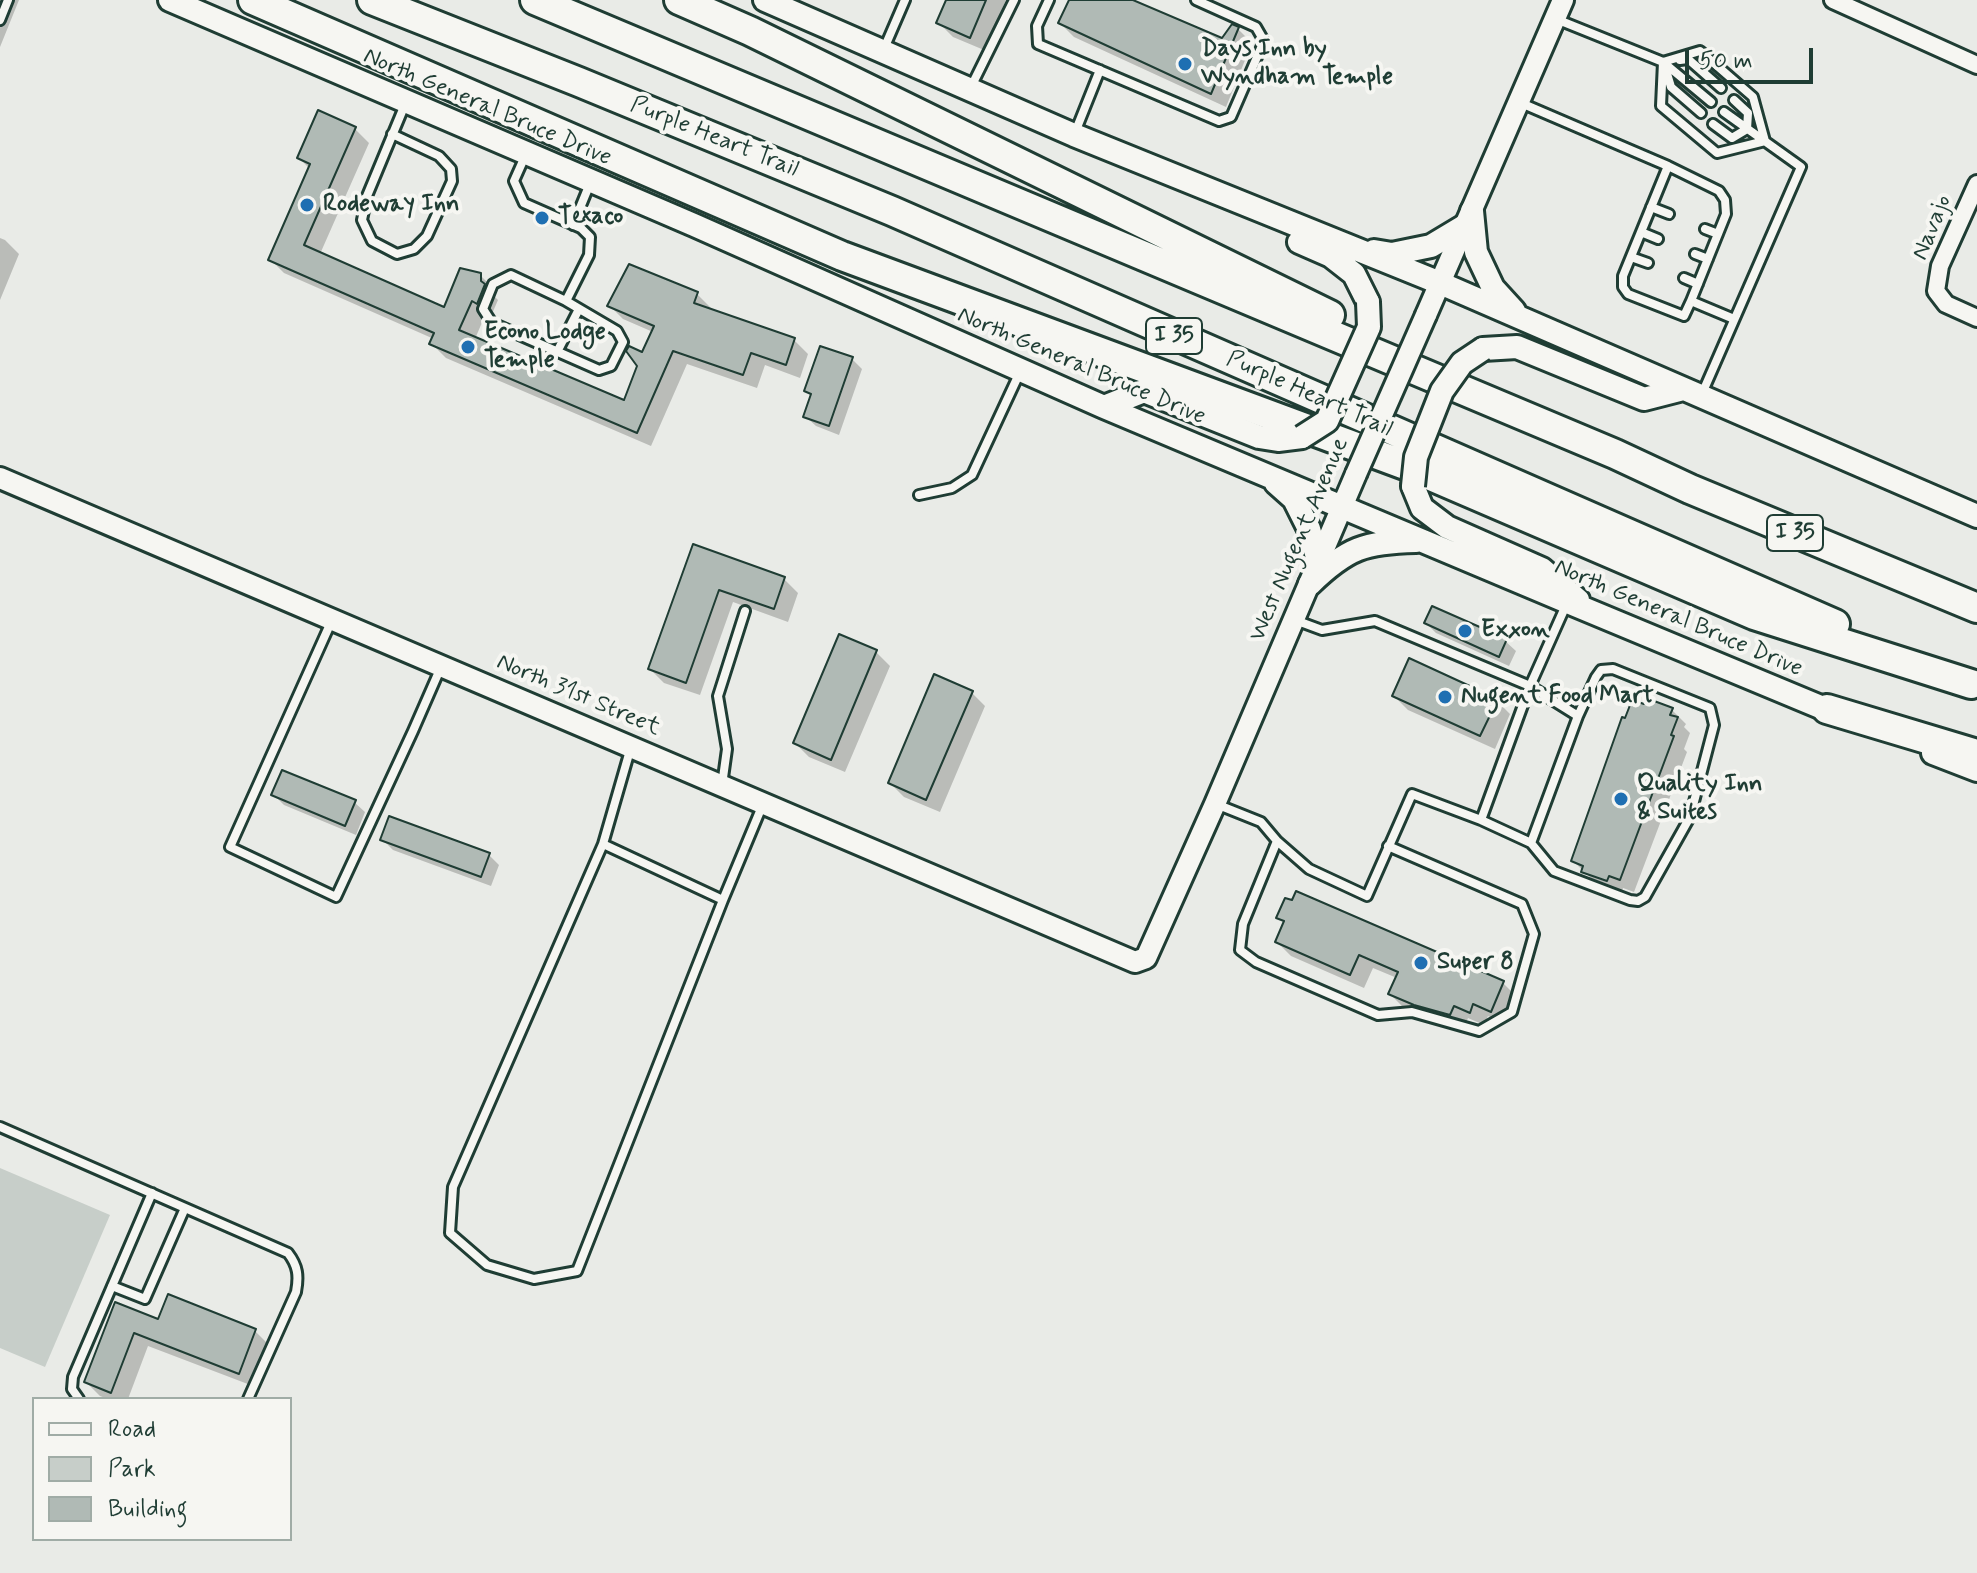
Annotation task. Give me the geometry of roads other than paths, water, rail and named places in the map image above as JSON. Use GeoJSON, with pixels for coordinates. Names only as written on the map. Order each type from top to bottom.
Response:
{"type":"FeatureCollection","features":[{"type":"Feature","properties":{"kind":"highway"},"geometry":{"type":"LineString","coordinates":[[253,0],[842,256],[1405,465],[1754,615],[1974,685]]}},
{"type":"Feature","properties":{"kind":"highway","name":"Purple Heart Trail"},"geometry":{"type":"LineString","coordinates":[[372,0],[892,211],[1974,685]]}},
{"type":"Feature","properties":{"kind":"highway","name":"I 35"},"geometry":{"type":"LineString","coordinates":[[535,0],[1977,608]]}},
{"type":"Feature","properties":{"kind":"highway"},"geometry":{"type":"LineString","coordinates":[[679,0],[750,31],[1615,454]]}},
{"type":"Feature","properties":{"kind":"highway"},"geometry":{"type":"LineString","coordinates":[[1827,709],[1977,754]]}},
{"type":"Feature","properties":{"kind":"main road","name":"North General Bruce Drive"},"geometry":{"type":"LineString","coordinates":[[170,0],[1104,407],[1977,770]]}},
{"type":"Feature","properties":{"kind":"main road"},"geometry":{"type":"LineString","coordinates":[[765,0],[1074,135],[1440,283],[1977,516]]}},
{"type":"Feature","properties":{"kind":"main road"},"geometry":{"type":"LineString","coordinates":[[1104,407],[1144,391],[1259,437],[1278,440],[1302,437],[1327,421],[1369,327],[1368,302],[1354,274],[1343,265],[1331,256],[1257,224],[1244,204]]}},
{"type":"Feature","properties":{"kind":"main road"},"geometry":{"type":"LineString","coordinates":[[1352,248],[1392,254],[1431,246],[1469,218],[1476,252],[1493,288],[1521,318]]}},
{"type":"Feature","properties":{"kind":"main road"},"geometry":{"type":"LineString","coordinates":[[1594,613],[1542,569],[1447,527],[1422,508],[1413,486],[1416,457],[1442,391],[1462,363],[1483,349],[1517,347],[1644,399],[1692,392]]}},
{"type":"Feature","properties":{"kind":"main road"},"geometry":{"type":"LineString","coordinates":[[1266,475],[1294,499],[1309,529],[1314,574],[1360,548],[1390,542],[1424,541]]}},
{"type":"Feature","properties":{"kind":"street"},"geometry":{"type":"LineString","coordinates":[[1833,0],[1977,65]]}},
{"type":"Feature","properties":{"kind":"street","name":"West Nugent Avenue"},"geometry":{"type":"LineString","coordinates":[[1135,962],[1146,958],[1215,804],[1559,9]]}},
{"type":"Feature","properties":{"kind":"street","name":"Navajo"},"geometry":{"type":"LineString","coordinates":[[1977,184],[1940,266],[1936,291],[1946,304],[1977,318]]}},
{"type":"Feature","properties":{"kind":"street","name":"North 31st Street"},"geometry":{"type":"LineString","coordinates":[[0,478],[1135,962]]}},
{"type":"Feature","properties":{"kind":"lane"},"geometry":{"type":"LineString","coordinates":[[0,20],[8,0]]}},
{"type":"Feature","properties":{"kind":"lane"},"geometry":{"type":"LineString","coordinates":[[882,53],[905,0]]}},
{"type":"Feature","properties":{"kind":"lane"},"geometry":{"type":"LineString","coordinates":[[970,90],[1014,0]]}},
{"type":"Feature","properties":{"kind":"lane"},"geometry":{"type":"LineString","coordinates":[[1049,0],[1037,26],[1038,44],[1219,121],[1231,117],[1264,41],[1256,27],[1196,0]]}},
{"type":"Feature","properties":{"kind":"lane"},"geometry":{"type":"LineString","coordinates":[[1559,9],[1663,62],[1711,102]]}},
{"type":"Feature","properties":{"kind":"lane"},"geometry":{"type":"LineString","coordinates":[[1663,62],[1700,51],[1753,97],[1765,141]]}},
{"type":"Feature","properties":{"kind":"lane"},"geometry":{"type":"LineString","coordinates":[[1663,62],[1688,59],[1721,88]]}},
{"type":"Feature","properties":{"kind":"lane"},"geometry":{"type":"LineString","coordinates":[[1663,62],[1671,87],[1701,113]]}},
{"type":"Feature","properties":{"kind":"lane"},"geometry":{"type":"LineString","coordinates":[[1663,62],[1661,106],[1717,153],[1765,141]]}},
{"type":"Feature","properties":{"kind":"lane"},"geometry":{"type":"LineString","coordinates":[[1074,135],[1100,70]]}},
{"type":"Feature","properties":{"kind":"lane"},"geometry":{"type":"LineString","coordinates":[[1734,100],[1748,113],[1747,129]]}},
{"type":"Feature","properties":{"kind":"lane"},"geometry":{"type":"LineString","coordinates":[[392,134],[439,156],[451,169],[452,181],[427,236],[414,249],[397,254],[372,241],[362,220],[367,196],[392,134],[406,101]]}},
{"type":"Feature","properties":{"kind":"lane"},"geometry":{"type":"LineString","coordinates":[[1519,102],[1668,166],[1719,191],[1725,200],[1726,214],[1684,316],[1628,294],[1623,287],[1623,276],[1668,166]]}},
{"type":"Feature","properties":{"kind":"lane"},"geometry":{"type":"LineString","coordinates":[[1692,392],[1734,319],[1801,167],[1724,112]]}},
{"type":"Feature","properties":{"kind":"lane"},"geometry":{"type":"LineString","coordinates":[[1713,124],[1732,138],[1747,129]]}},
{"type":"Feature","properties":{"kind":"lane"},"geometry":{"type":"LineString","coordinates":[[526,153],[514,181],[524,203],[581,228],[590,237],[589,255],[566,301]]}},
{"type":"Feature","properties":{"kind":"lane"},"geometry":{"type":"LineString","coordinates":[[573,225],[591,181]]}},
{"type":"Feature","properties":{"kind":"lane"},"geometry":{"type":"LineString","coordinates":[[1651,207],[1669,214]]}},
{"type":"Feature","properties":{"kind":"lane"},"geometry":{"type":"LineString","coordinates":[[1705,229],[1718,234]]}},
{"type":"Feature","properties":{"kind":"lane"},"geometry":{"type":"LineString","coordinates":[[1641,232],[1658,239]]}},
{"type":"Feature","properties":{"kind":"lane"},"geometry":{"type":"LineString","coordinates":[[1695,254],[1708,259]]}},
{"type":"Feature","properties":{"kind":"lane"},"geometry":{"type":"LineString","coordinates":[[1631,257],[1648,263]]}},
{"type":"Feature","properties":{"kind":"lane"},"geometry":{"type":"LineString","coordinates":[[511,275],[566,301],[617,331],[623,342],[611,366],[599,370],[557,352],[492,323],[483,309],[493,284],[511,275]]}},
{"type":"Feature","properties":{"kind":"lane"},"geometry":{"type":"LineString","coordinates":[[1684,278],[1698,284]]}},
{"type":"Feature","properties":{"kind":"lane"},"geometry":{"type":"LineString","coordinates":[[1691,301],[1734,319]]}},
{"type":"Feature","properties":{"kind":"lane"},"geometry":{"type":"LineString","coordinates":[[557,352],[579,309]]}},
{"type":"Feature","properties":{"kind":"lane"},"geometry":{"type":"LineString","coordinates":[[919,495],[952,488],[972,475],[1021,370]]}},
{"type":"Feature","properties":{"kind":"lane"},"geometry":{"type":"LineString","coordinates":[[1481,820],[1530,686],[1568,602]]}},
{"type":"Feature","properties":{"kind":"lane"},"geometry":{"type":"LineString","coordinates":[[722,786],[727,749],[718,696],[745,611]]}},
{"type":"Feature","properties":{"kind":"lane"},"geometry":{"type":"LineString","coordinates":[[332,620],[230,847],[336,897],[441,666]]}},
{"type":"Feature","properties":{"kind":"lane"},"geometry":{"type":"LineString","coordinates":[[1294,620],[1322,630],[1375,621],[1530,686],[1578,716]]}},
{"type":"Feature","properties":{"kind":"lane"},"geometry":{"type":"LineString","coordinates":[[1215,804],[1261,822],[1309,869],[1367,896],[1412,794],[1531,843],[1554,871],[1638,901],[1645,897],[1690,817],[1714,725],[1710,708],[1613,669],[1601,670],[1578,716],[1531,843]]}},
{"type":"Feature","properties":{"kind":"lane"},"geometry":{"type":"LineString","coordinates":[[631,747],[603,844],[453,1187],[450,1233],[487,1265],[534,1279],[577,1271],[763,804]]}},
{"type":"Feature","properties":{"kind":"lane"},"geometry":{"type":"LineString","coordinates":[[1277,841],[1243,924],[1240,950],[1256,962],[1378,1015],[1412,1012],[1479,1031],[1512,1012],[1534,934],[1522,904],[1388,846]]}},
{"type":"Feature","properties":{"kind":"lane"},"geometry":{"type":"LineString","coordinates":[[603,844],[723,900]]}},
{"type":"Feature","properties":{"kind":"lane"},"geometry":{"type":"LineString","coordinates":[[0,1127],[288,1253],[296,1264],[299,1277],[296,1292],[249,1397]]}},
{"type":"Feature","properties":{"kind":"lane"},"geometry":{"type":"LineString","coordinates":[[78,1397],[72,1389],[73,1377],[152,1193]]}},
{"type":"Feature","properties":{"kind":"lane"},"geometry":{"type":"LineString","coordinates":[[112,1286],[145,1299],[185,1208]]}},
{"type":"Feature","properties":{"kind":"place","name":"Days Inn by Wyndham Temple"},"geometry":{"type":"Point","coordinates":[1185,64]}},
{"type":"Feature","properties":{"kind":"place","name":"Rodeway Inn"},"geometry":{"type":"Point","coordinates":[307,205]}},
{"type":"Feature","properties":{"kind":"place","name":"Texaco"},"geometry":{"type":"Point","coordinates":[542,218]}},
{"type":"Feature","properties":{"kind":"place","name":"Econo Lodge Temple"},"geometry":{"type":"Point","coordinates":[468,347]}},
{"type":"Feature","properties":{"kind":"place","name":"Exxon"},"geometry":{"type":"Point","coordinates":[1465,631]}},
{"type":"Feature","properties":{"kind":"place","name":"Nugent Food Mart"},"geometry":{"type":"Point","coordinates":[1445,697]}},
{"type":"Feature","properties":{"kind":"place","name":"Quality Inn & Suites"},"geometry":{"type":"Point","coordinates":[1621,799]}},
{"type":"Feature","properties":{"kind":"place","name":"Super 8"},"geometry":{"type":"Point","coordinates":[1421,963]}}]}
